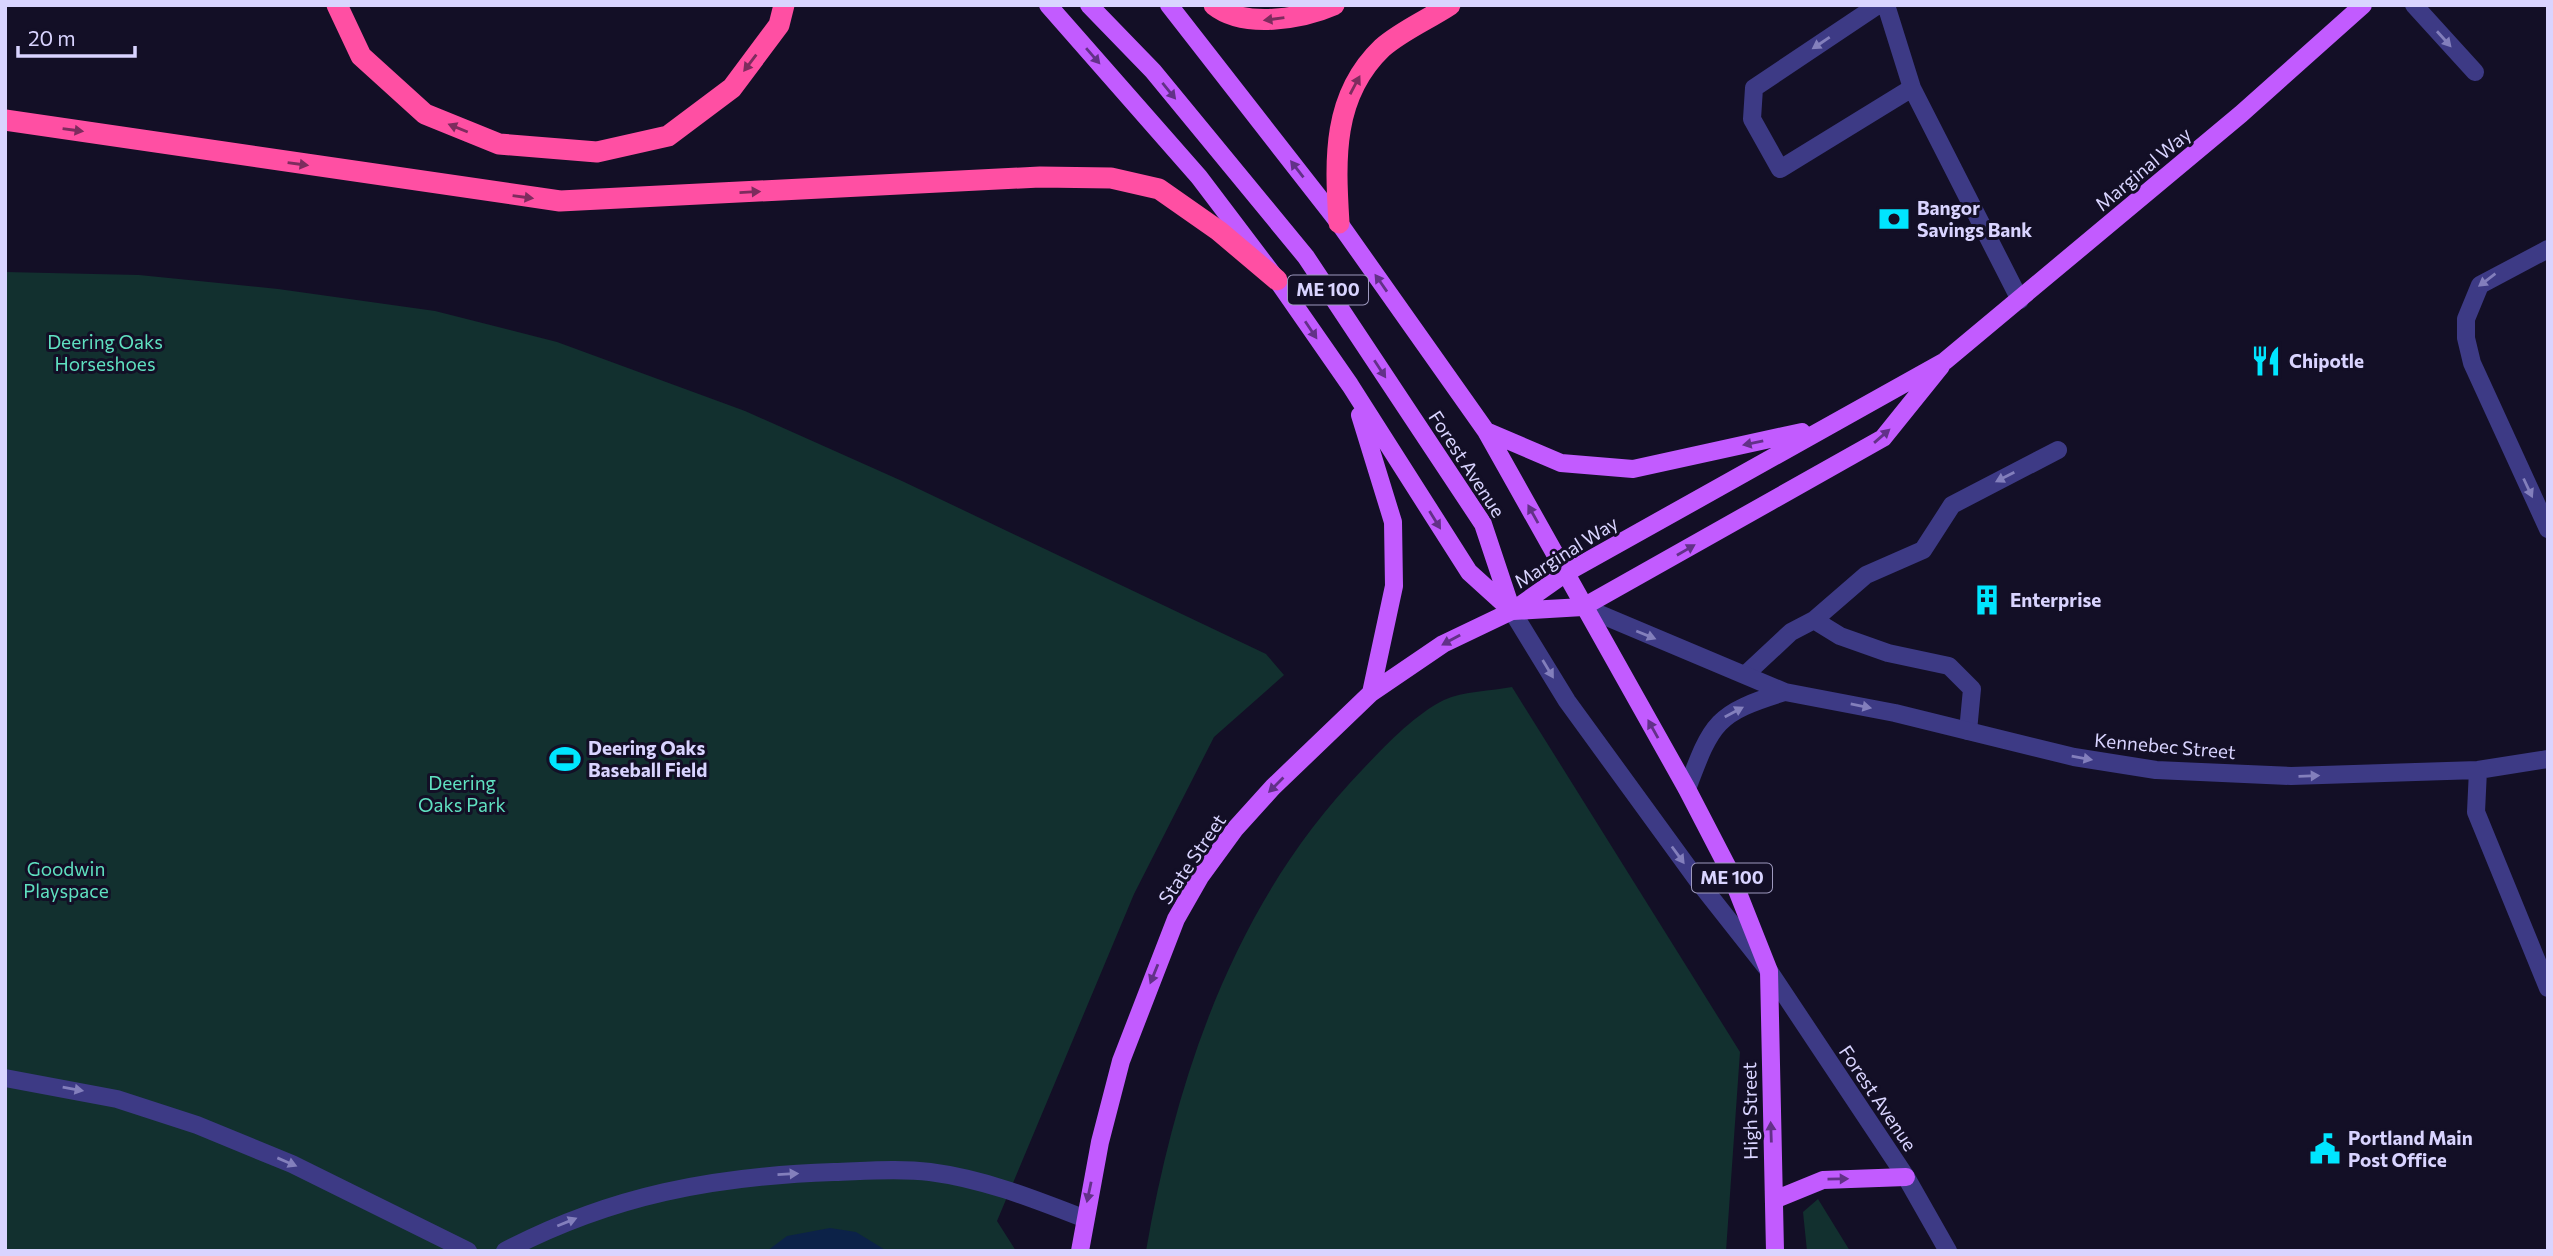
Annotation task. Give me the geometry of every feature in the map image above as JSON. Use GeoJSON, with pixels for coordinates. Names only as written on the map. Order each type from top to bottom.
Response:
{"type":"FeatureCollection","features":[{"type":"Feature","properties":{"kind":"highway"},"geometry":{"type":"LineString","coordinates":[[337,5],[361,56],[425,114],[499,144],[597,152],[668,136],[732,88],[779,25],[784,5]]}},
{"type":"Feature","properties":{"kind":"highway"},"geometry":{"type":"LineString","coordinates":[[1214,5],[1265,21],[1321,11],[1334,5]]}},
{"type":"Feature","properties":{"kind":"highway"},"geometry":{"type":"LineString","coordinates":[[1339,223],[1335,156],[1340,124],[1353,82],[1383,47],[1450,5]]}},
{"type":"Feature","properties":{"kind":"highway"},"geometry":{"type":"LineString","coordinates":[[5,120],[560,201],[1040,177],[1111,178],[1159,189],[1219,231],[1277,280]]}},
{"type":"Feature","properties":{"kind":"main road"},"geometry":{"type":"LineString","coordinates":[[1048,5],[1199,177],[1277,280],[1350,386],[1469,572],[1512,611]]}},
{"type":"Feature","properties":{"kind":"main road","name":"Forest Avenue"},"geometry":{"type":"LineString","coordinates":[[1089,5],[1153,71],[1306,257],[1483,524],[1512,611]]}},
{"type":"Feature","properties":{"kind":"main road","name":"Forest Avenue"},"geometry":{"type":"LineString","coordinates":[[1169,5],[1339,223],[1486,431],[1687,789],[1729,870],[1769,971]]}},
{"type":"Feature","properties":{"kind":"main road","name":"Marginal Way"},"geometry":{"type":"LineString","coordinates":[[1512,611],[1566,573],[1819,429],[1945,361],[2020,300],[2363,5]]}},
{"type":"Feature","properties":{"kind":"main road","name":"Marginal Way"},"geometry":{"type":"LineString","coordinates":[[1512,611],[1583,607],[1883,438],[1945,361]]}},
{"type":"Feature","properties":{"kind":"main road"},"geometry":{"type":"LineString","coordinates":[[1350,386],[1393,522],[1394,586],[1371,693]]}},
{"type":"Feature","properties":{"kind":"main road"},"geometry":{"type":"LineString","coordinates":[[1486,431],[1561,463],[1633,469],[1819,429]]}},
{"type":"Feature","properties":{"kind":"main road","name":"State Street"},"geometry":{"type":"LineString","coordinates":[[1080,1251],[1083,1218],[1121,1061],[1176,919],[1200,877],[1235,830],[1273,787],[1371,693],[1443,644],[1512,611]]}},
{"type":"Feature","properties":{"kind":"main road","name":"High Street"},"geometry":{"type":"LineString","coordinates":[[1769,971],[1774,1251]]}},
{"type":"Feature","properties":{"kind":"main road"},"geometry":{"type":"LineString","coordinates":[[1774,1200],[1823,1180],[1906,1177]]}},
{"type":"Feature","properties":{"kind":"street"},"geometry":{"type":"LineString","coordinates":[[1878,5],[1754,88],[1752,119],[1780,169],[1912,88]]}},
{"type":"Feature","properties":{"kind":"street"},"geometry":{"type":"LineString","coordinates":[[1886,5],[1912,88],[2020,300]]}},
{"type":"Feature","properties":{"kind":"street"},"geometry":{"type":"LineString","coordinates":[[2414,5],[2475,72]]}},
{"type":"Feature","properties":{"kind":"street"},"geometry":{"type":"LineString","coordinates":[[2548,249],[2480,285],[2466,319],[2466,338],[2472,363],[2548,530]]}},
{"type":"Feature","properties":{"kind":"street"},"geometry":{"type":"LineString","coordinates":[[1746,674],[1791,632],[1814,620],[1866,575],[1923,550],[1952,505],[2058,450]]}},
{"type":"Feature","properties":{"kind":"street","name":"Kennebec Street"},"geometry":{"type":"LineString","coordinates":[[1583,607],[1644,635],[1786,692],[2074,757],[2156,770],[2291,776],[2478,770],[2548,759]]}},
{"type":"Feature","properties":{"kind":"street","name":"Forest Avenue"},"geometry":{"type":"LineString","coordinates":[[1512,611],[1567,701],[1698,881],[1769,971],[1906,1177],[1948,1251]]}},
{"type":"Feature","properties":{"kind":"street"},"geometry":{"type":"LineString","coordinates":[[1814,620],[1840,636],[1888,653],[1948,666],[1972,689],[1968,731]]}},
{"type":"Feature","properties":{"kind":"street","name":"Kennebec Street"},"geometry":{"type":"LineString","coordinates":[[1687,789],[1702,748],[1719,720],[1753,702],[1786,692]]}},
{"type":"Feature","properties":{"kind":"street"},"geometry":{"type":"LineString","coordinates":[[2478,770],[2476,812],[2548,988]]}},
{"type":"Feature","properties":{"kind":"street"},"geometry":{"type":"LineString","coordinates":[[5,1078],[117,1098],[197,1125],[292,1164],[468,1251]]}},
{"type":"Feature","properties":{"kind":"street"},"geometry":{"type":"LineString","coordinates":[[505,1251],[592,1212],[652,1193],[738,1177],[785,1174],[929,1172],[1009,1189],[1083,1218]]}},
{"type":"Feature","properties":{"kind":"green space","name":"Deering Oaks Park"},"geometry":{"type":"Polygon","coordinates":[[[5,272],[139,275],[278,289],[435,311],[557,342],[745,411],[902,481],[1266,654],[1284,675],[1214,737],[1134,894],[997,1221],[1016,1251],[5,1251],[5,272]]]}},
{"type":"Feature","properties":{"kind":"green space"},"geometry":{"type":"Polygon","coordinates":[[[1512,687],[1740,1052],[1726,1251],[1146,1251],[1175,1119],[1195,1055],[1218,992],[1247,932],[1280,875],[1318,820],[1363,769],[1411,722],[1433,706],[1452,697],[1512,687]]]}},
{"type":"Feature","properties":{"kind":"green space"},"geometry":{"type":"Polygon","coordinates":[[[1818,1199],[1850,1251],[1807,1251],[1803,1212],[1818,1199]]]}},
{"type":"Feature","properties":{"kind":"water"},"geometry":{"type":"Polygon","coordinates":[[[830,1228],[856,1232],[887,1251],[767,1251],[787,1236],[830,1228]]]}},
{"type":"Feature","properties":{"kind":"place","name":"Bangor Savings Bank"},"geometry":{"type":"Point","coordinates":[1894,219]}},
{"type":"Feature","properties":{"kind":"place","name":"Chipotle"},"geometry":{"type":"Point","coordinates":[2266,361]}},
{"type":"Feature","properties":{"kind":"place","name":"Enterprise"},"geometry":{"type":"Point","coordinates":[1987,600]}},
{"type":"Feature","properties":{"kind":"place","name":"Deering Oaks Baseball Field"},"geometry":{"type":"Point","coordinates":[565,759]}},
{"type":"Feature","properties":{"kind":"place","name":"Portland Main Post Office"},"geometry":{"type":"Point","coordinates":[2325,1149]}},
{"type":"Feature","properties":{"kind":"park label","name":"Deering Oaks Horseshoes"},"geometry":{"type":"Point","coordinates":[105,353]}},
{"type":"Feature","properties":{"kind":"park label","name":"Goodwin Playspace"},"geometry":{"type":"Point","coordinates":[66,880]}}]}
